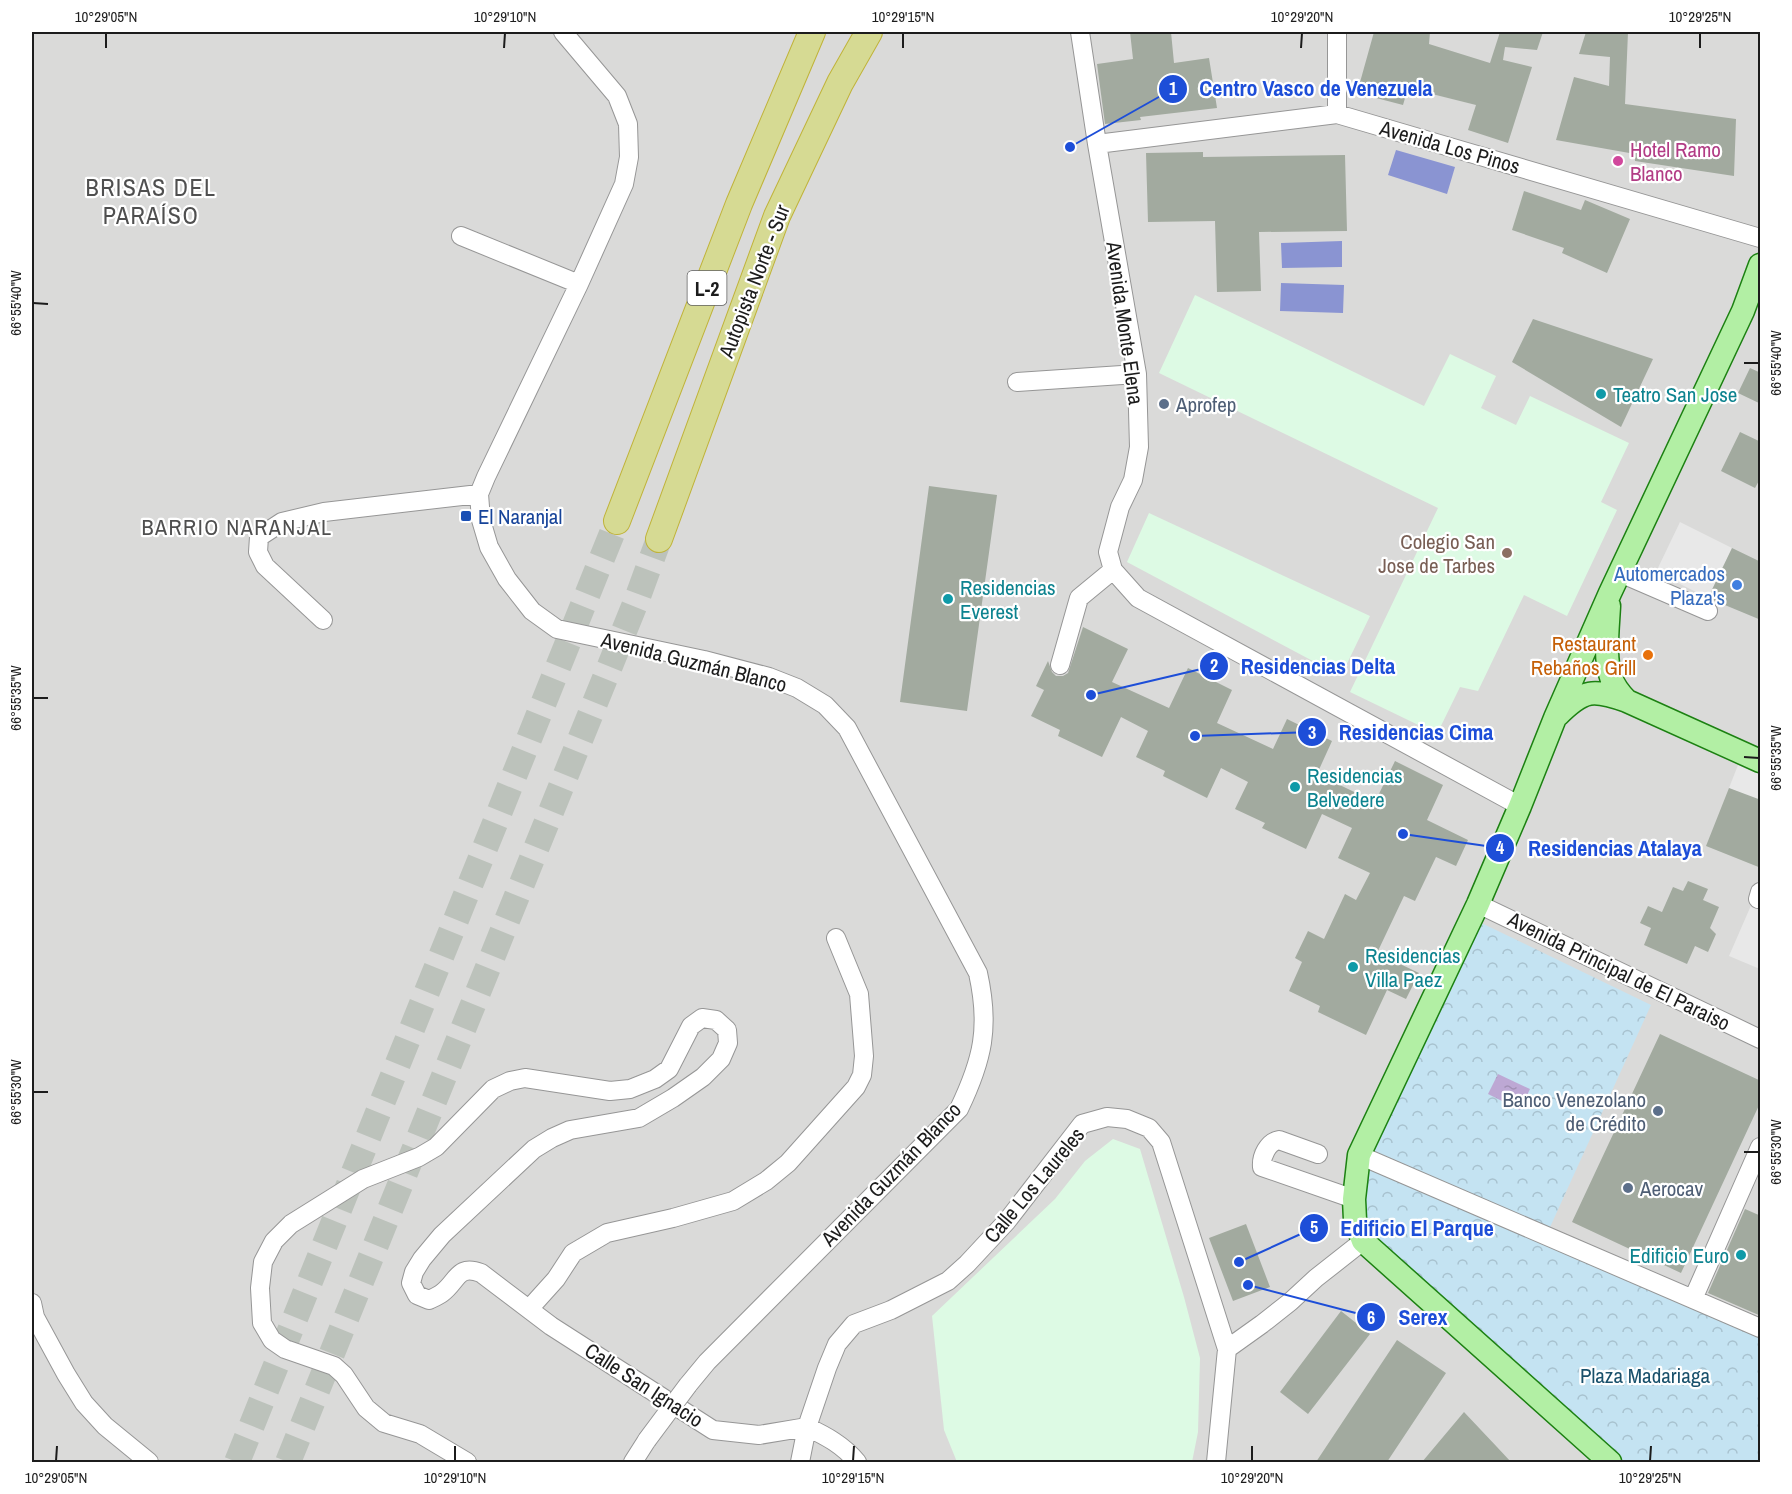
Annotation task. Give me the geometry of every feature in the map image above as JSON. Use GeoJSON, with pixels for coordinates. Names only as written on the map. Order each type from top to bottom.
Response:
{"type":"FeatureCollection","features":[{"type":"Feature","properties":{"kind":"highway","name":"Autopista Norte - Sur"},"geometry":{"type":"LineString","coordinates":[[617,521],[739,204],[812,32]]}},
{"type":"Feature","properties":{"kind":"highway","name":"Autopista Norte - Sur"},"geometry":{"type":"LineString","coordinates":[[659,538],[777,216],[840,83],[869,32]]}},
{"type":"Feature","properties":{"kind":"main road"},"geometry":{"type":"LineString","coordinates":[[1610,1462],[1363,1241],[1354,1220],[1359,1155],[1478,904],[1610,593],[1743,311],[1761,265]]}},
{"type":"Feature","properties":{"kind":"main road"},"geometry":{"type":"LineString","coordinates":[[1610,593],[1608,661],[1610,675],[1616,688],[1627,701]]}},
{"type":"Feature","properties":{"kind":"main road"},"geometry":{"type":"LineString","coordinates":[[1555,718],[1581,695],[1606,694],[1627,701],[1761,761]]}},
{"type":"Feature","properties":{"kind":"street","name":"Avenida Guzmán Blanco"},"geometry":{"type":"LineString","coordinates":[[563,32],[617,96],[628,124],[629,157],[624,184],[479,494],[481,520],[489,547],[507,579],[532,611],[557,629],[704,660],[769,677],[797,688],[825,705],[847,728],[978,973],[983,998],[984,1029],[980,1057],[959,1109],[707,1362],[647,1440],[633,1462]]}},
{"type":"Feature","properties":{"kind":"street","name":"Avenida Monte Elena"},"geometry":{"type":"LineString","coordinates":[[1080,32],[1137,374],[1139,447],[1132,480],[1119,507],[1108,552],[1113,570]]}},
{"type":"Feature","properties":{"kind":"street"},"geometry":{"type":"LineString","coordinates":[[1337,32],[1337,114]]}},
{"type":"Feature","properties":{"kind":"street","name":"Avenida Los Pinos"},"geometry":{"type":"LineString","coordinates":[[1097,144],[1337,114],[1761,238]]}},
{"type":"Feature","properties":{"kind":"street"},"geometry":{"type":"LineString","coordinates":[[461,236],[579,284]]}},
{"type":"Feature","properties":{"kind":"street"},"geometry":{"type":"LineString","coordinates":[[1017,382],[1137,374]]}},
{"type":"Feature","properties":{"kind":"street"},"geometry":{"type":"LineString","coordinates":[[322,620],[265,566],[258,552],[259,537],[282,522],[324,512],[479,494]]}},
{"type":"Feature","properties":{"kind":"street"},"geometry":{"type":"LineString","coordinates":[[1060,665],[1079,598],[1113,570],[1138,598],[1520,806]]}},
{"type":"Feature","properties":{"kind":"street"},"geometry":{"type":"LineString","coordinates":[[1620,573],[1708,611]]}},
{"type":"Feature","properties":{"kind":"street","name":"Avenida Principal de El Paraiso"},"geometry":{"type":"LineString","coordinates":[[1478,904],[1761,1040]]}},
{"type":"Feature","properties":{"kind":"street"},"geometry":{"type":"LineString","coordinates":[[530,1309],[556,1279],[573,1253],[607,1233],[733,1201],[766,1180],[788,1163],[856,1087],[862,1076],[864,1056],[859,994],[836,938]]}},
{"type":"Feature","properties":{"kind":"street","name":"Calle San Ignacio"},"geometry":{"type":"LineString","coordinates":[[467,1462],[420,1434],[384,1423],[366,1408],[344,1374],[334,1366],[285,1349],[272,1340],[262,1323],[260,1288],[263,1262],[274,1241],[291,1224],[363,1179],[419,1157],[436,1147],[493,1089],[510,1081],[525,1078],[610,1091],[630,1089],[656,1079],[669,1069],[691,1026],[702,1018],[716,1020],[728,1030],[728,1043],[721,1059],[703,1077],[639,1118],[570,1130],[534,1149],[442,1235],[414,1272],[411,1283],[417,1295],[429,1300],[441,1294],[462,1272],[471,1269],[481,1273],[551,1326],[713,1430],[759,1435],[807,1427]]}},
{"type":"Feature","properties":{"kind":"street","name":"Calle Los Laureles"},"geometry":{"type":"LineString","coordinates":[[800,1462],[807,1427],[827,1368],[837,1344],[854,1324],[891,1310],[948,1281],[1007,1221],[1082,1124],[1107,1117],[1127,1119],[1149,1128],[1161,1142],[1227,1348]]}},
{"type":"Feature","properties":{"kind":"street"},"geometry":{"type":"LineString","coordinates":[[1318,1154],[1279,1140],[1274,1141],[1262,1159],[1262,1167],[1354,1199]]}},
{"type":"Feature","properties":{"kind":"street"},"geometry":{"type":"LineString","coordinates":[[1694,1299],[1761,1147]]}},
{"type":"Feature","properties":{"kind":"street"},"geometry":{"type":"LineString","coordinates":[[1359,1155],[1761,1328]]}},
{"type":"Feature","properties":{"kind":"street"},"geometry":{"type":"LineString","coordinates":[[1216,1462],[1227,1348],[1262,1324],[1363,1241]]}},
{"type":"Feature","properties":{"kind":"street"},"geometry":{"type":"LineString","coordinates":[[32,1303],[35,1317],[84,1403],[105,1426],[149,1462]]}},
{"type":"Feature","properties":{"kind":"street"},"geometry":{"type":"LineString","coordinates":[[807,1427],[826,1435],[848,1451],[857,1462]]}},
{"type":"Feature","properties":{"kind":"shaded area"},"geometry":{"type":"Polygon","coordinates":[[[32,32],[1760,32],[1760,1462],[32,1462],[32,32]]]}},
{"type":"Feature","properties":{"kind":"shaded area"},"geometry":{"type":"Polygon","coordinates":[[[1396,150],[1455,167],[1447,194],[1388,175],[1396,150]]]}},
{"type":"Feature","properties":{"kind":"shaded area"},"geometry":{"type":"Polygon","coordinates":[[[1342,241],[1342,267],[1282,268],[1281,243],[1342,241]]]}},
{"type":"Feature","properties":{"kind":"shaded area"},"geometry":{"type":"Polygon","coordinates":[[[1281,283],[1344,285],[1343,313],[1280,311],[1281,283]]]}},
{"type":"Feature","properties":{"kind":"shaded area","name":"Colegio San Jose de Tarbes"},"geometry":{"type":"Polygon","coordinates":[[[1195,295],[1424,406],[1450,354],[1496,376],[1481,408],[1516,425],[1530,396],[1629,443],[1601,502],[1617,510],[1567,616],[1524,595],[1478,691],[1460,687],[1437,734],[1350,692],[1438,508],[1159,373],[1195,295]]]}},
{"type":"Feature","properties":{"kind":"shaded area"},"geometry":{"type":"Polygon","coordinates":[[[1149,513],[1370,616],[1341,676],[1127,562],[1149,513]]]}},
{"type":"Feature","properties":{"kind":"shaded area","name":"Automercados Plaza's"},"geometry":{"type":"Polygon","coordinates":[[[1680,522],[1732,548],[1708,598],[1656,572],[1680,522]]]}},
{"type":"Feature","properties":{"kind":"shaded area"},"geometry":{"type":"Polygon","coordinates":[[[1738,765],[1760,774],[1760,801],[1729,788],[1738,765]]]}},
{"type":"Feature","properties":{"kind":"shaded area"},"geometry":{"type":"Polygon","coordinates":[[[1760,888],[1760,969],[1729,956],[1760,888]]]}},
{"type":"Feature","properties":{"kind":"shaded area"},"geometry":{"type":"Polygon","coordinates":[[[1113,1139],[1140,1149],[1200,1358],[1198,1432],[1192,1462],[957,1462],[944,1430],[932,1316],[1055,1199],[1085,1161],[1113,1139]]]}},
{"type":"Feature","properties":{"kind":"green space","name":"Plaza Madariaga"},"geometry":{"type":"Polygon","coordinates":[[[1471,918],[1651,1005],[1546,1236],[1760,1329],[1760,1462],[1610,1462],[1363,1241],[1359,1155],[1471,918]]]}},
{"type":"Feature","properties":{"kind":"water"},"geometry":{"type":"Polygon","coordinates":[[[1498,1074],[1530,1089],[1520,1110],[1488,1094],[1498,1074]]]}},
{"type":"Feature","properties":{"kind":"building"},"geometry":{"type":"Polygon","coordinates":[[[1130,32],[1171,32],[1174,63],[1209,58],[1217,108],[1140,117],[1141,120],[1105,124],[1097,64],[1133,59],[1130,32]]]}},
{"type":"Feature","properties":{"kind":"building"},"geometry":{"type":"Polygon","coordinates":[[[1374,32],[1430,32],[1429,44],[1490,63],[1500,32],[1543,32],[1537,50],[1505,47],[1503,60],[1532,67],[1508,143],[1468,130],[1476,105],[1408,88],[1403,105],[1357,93],[1374,32]]]}},
{"type":"Feature","properties":{"kind":"building"},"geometry":{"type":"Polygon","coordinates":[[[1586,32],[1628,32],[1625,104],[1736,119],[1734,176],[1635,161],[1635,154],[1556,140],[1574,77],[1609,86],[1610,57],[1579,54],[1586,32]]]}},
{"type":"Feature","properties":{"kind":"building"},"geometry":{"type":"Polygon","coordinates":[[[1203,152],[1203,157],[1345,155],[1347,231],[1259,232],[1261,291],[1217,292],[1215,221],[1148,222],[1146,153],[1203,152]]]}},
{"type":"Feature","properties":{"kind":"building"},"geometry":{"type":"Polygon","coordinates":[[[1524,191],[1581,210],[1585,200],[1630,219],[1607,273],[1562,253],[1564,248],[1512,230],[1524,191]]]}},
{"type":"Feature","properties":{"kind":"building","name":"Teatro San Jose"},"geometry":{"type":"Polygon","coordinates":[[[1533,319],[1653,359],[1621,427],[1512,362],[1533,319]]]}},
{"type":"Feature","properties":{"kind":"building"},"geometry":{"type":"Polygon","coordinates":[[[1750,368],[1761,373],[1761,404],[1738,393],[1750,368]]]}},
{"type":"Feature","properties":{"kind":"building"},"geometry":{"type":"Polygon","coordinates":[[[1740,432],[1761,442],[1761,477],[1755,488],[1721,471],[1740,432]]]}},
{"type":"Feature","properties":{"kind":"building","name":"Residencias Everest"},"geometry":{"type":"Polygon","coordinates":[[[929,486],[997,495],[967,711],[900,702],[929,486]]]}},
{"type":"Feature","properties":{"kind":"building","name":"Automercados Plaza's"},"geometry":{"type":"Polygon","coordinates":[[[1732,548],[1761,562],[1761,620],[1708,598],[1732,548]]]}},
{"type":"Feature","properties":{"kind":"building"},"geometry":{"type":"Polygon","coordinates":[[[1083,627],[1128,649],[1112,682],[1169,708],[1188,668],[1232,690],[1217,723],[1273,749],[1287,719],[1332,741],[1317,774],[1375,802],[1395,761],[1443,785],[1427,820],[1468,840],[1456,866],[1436,857],[1415,901],[1404,896],[1377,953],[1419,973],[1406,999],[1387,990],[1366,1035],[1318,1012],[1320,1006],[1289,991],[1302,962],[1295,958],[1308,931],[1324,939],[1345,894],[1356,900],[1370,873],[1338,858],[1352,828],[1322,814],[1306,849],[1262,828],[1265,823],[1235,809],[1248,782],[1221,768],[1207,798],[1163,776],[1165,771],[1136,757],[1148,731],[1121,717],[1102,757],[1058,736],[1060,730],[1031,716],[1044,690],[1036,686],[1048,661],[1056,676],[1068,673],[1083,627]]]}},
{"type":"Feature","properties":{"kind":"building"},"geometry":{"type":"Polygon","coordinates":[[[1729,788],[1761,800],[1761,868],[1706,846],[1729,788]]]}},
{"type":"Feature","properties":{"kind":"building"},"geometry":{"type":"Polygon","coordinates":[[[1688,881],[1708,889],[1703,900],[1719,907],[1710,928],[1716,934],[1708,952],[1695,946],[1687,964],[1644,945],[1651,928],[1640,923],[1648,906],[1662,912],[1673,887],[1683,891],[1688,881]]]}},
{"type":"Feature","properties":{"kind":"building"},"geometry":{"type":"Polygon","coordinates":[[[1660,1034],[1761,1081],[1761,1101],[1681,1273],[1572,1222],[1660,1034]]]}},
{"type":"Feature","properties":{"kind":"building","name":"Edificio Euro"},"geometry":{"type":"Polygon","coordinates":[[[1745,1209],[1761,1216],[1761,1316],[1708,1293],[1745,1209]]]}},
{"type":"Feature","properties":{"kind":"building"},"geometry":{"type":"Polygon","coordinates":[[[1246,1224],[1270,1287],[1233,1301],[1209,1238],[1246,1224]]]}},
{"type":"Feature","properties":{"kind":"building"},"geometry":{"type":"Polygon","coordinates":[[[1341,1311],[1370,1334],[1308,1414],[1280,1392],[1341,1311]]]}},
{"type":"Feature","properties":{"kind":"building"},"geometry":{"type":"Polygon","coordinates":[[[1397,1340],[1446,1373],[1387,1462],[1316,1462],[1397,1340]]]}},
{"type":"Feature","properties":{"kind":"building"},"geometry":{"type":"Polygon","coordinates":[[[1464,1412],[1497,1447],[1511,1462],[1422,1462],[1464,1412]]]}},
{"type":"Feature","properties":{"kind":"tunnel"},"geometry":{"type":"LineString","coordinates":[[237,1462],[617,521]]}},
{"type":"Feature","properties":{"kind":"tunnel"},"geometry":{"type":"LineString","coordinates":[[288,1462],[637,599],[659,539]]}},
{"type":"Feature","properties":{"kind":"place","name":"Centro Vasco de Venezuela"},"geometry":{"type":"Point","coordinates":[1070,147]}},
{"type":"Feature","properties":{"kind":"place","name":"Hotel Ramo Blanco"},"geometry":{"type":"Point","coordinates":[1618,161]}},
{"type":"Feature","properties":{"kind":"place","name":"Teatro San Jose"},"geometry":{"type":"Point","coordinates":[1601,394]}},
{"type":"Feature","properties":{"kind":"place","name":"Aprofep"},"geometry":{"type":"Point","coordinates":[1164,404]}},
{"type":"Feature","properties":{"kind":"place","name":"El Naranjal"},"geometry":{"type":"Point","coordinates":[466,516]}},
{"type":"Feature","properties":{"kind":"place","name":"Colegio San Jose de Tarbes"},"geometry":{"type":"Point","coordinates":[1507,553]}},
{"type":"Feature","properties":{"kind":"place","name":"Automercados Plaza's"},"geometry":{"type":"Point","coordinates":[1737,585]}},
{"type":"Feature","properties":{"kind":"place","name":"Residencias Everest"},"geometry":{"type":"Point","coordinates":[948,599]}},
{"type":"Feature","properties":{"kind":"place","name":"Restaurant Rebaños Grill"},"geometry":{"type":"Point","coordinates":[1648,655]}},
{"type":"Feature","properties":{"kind":"place","name":"Residencias Delta"},"geometry":{"type":"Point","coordinates":[1091,695]}},
{"type":"Feature","properties":{"kind":"place","name":"Residencias Cima"},"geometry":{"type":"Point","coordinates":[1195,736]}},
{"type":"Feature","properties":{"kind":"place","name":"Residencias Belvedere"},"geometry":{"type":"Point","coordinates":[1295,787]}},
{"type":"Feature","properties":{"kind":"place","name":"Residencias Atalaya"},"geometry":{"type":"Point","coordinates":[1403,834]}},
{"type":"Feature","properties":{"kind":"place","name":"Residencias Villa Paez"},"geometry":{"type":"Point","coordinates":[1353,967]}},
{"type":"Feature","properties":{"kind":"place","name":"Banco Venezolano de Crédito"},"geometry":{"type":"Point","coordinates":[1658,1111]}},
{"type":"Feature","properties":{"kind":"place","name":"Aerocav"},"geometry":{"type":"Point","coordinates":[1628,1188]}},
{"type":"Feature","properties":{"kind":"place","name":"Edificio Euro"},"geometry":{"type":"Point","coordinates":[1741,1255]}},
{"type":"Feature","properties":{"kind":"place","name":"Edificio El Parque"},"geometry":{"type":"Point","coordinates":[1239,1262]}},
{"type":"Feature","properties":{"kind":"place","name":"Serex"},"geometry":{"type":"Point","coordinates":[1248,1285]}},
{"type":"Feature","properties":{"kind":"district","name":"BRISAS DEL PARAÍSO"},"geometry":{"type":"Point","coordinates":[151,201]}},
{"type":"Feature","properties":{"kind":"district","name":"BARRIO NARANJAL"},"geometry":{"type":"Point","coordinates":[237,527]}}]}
